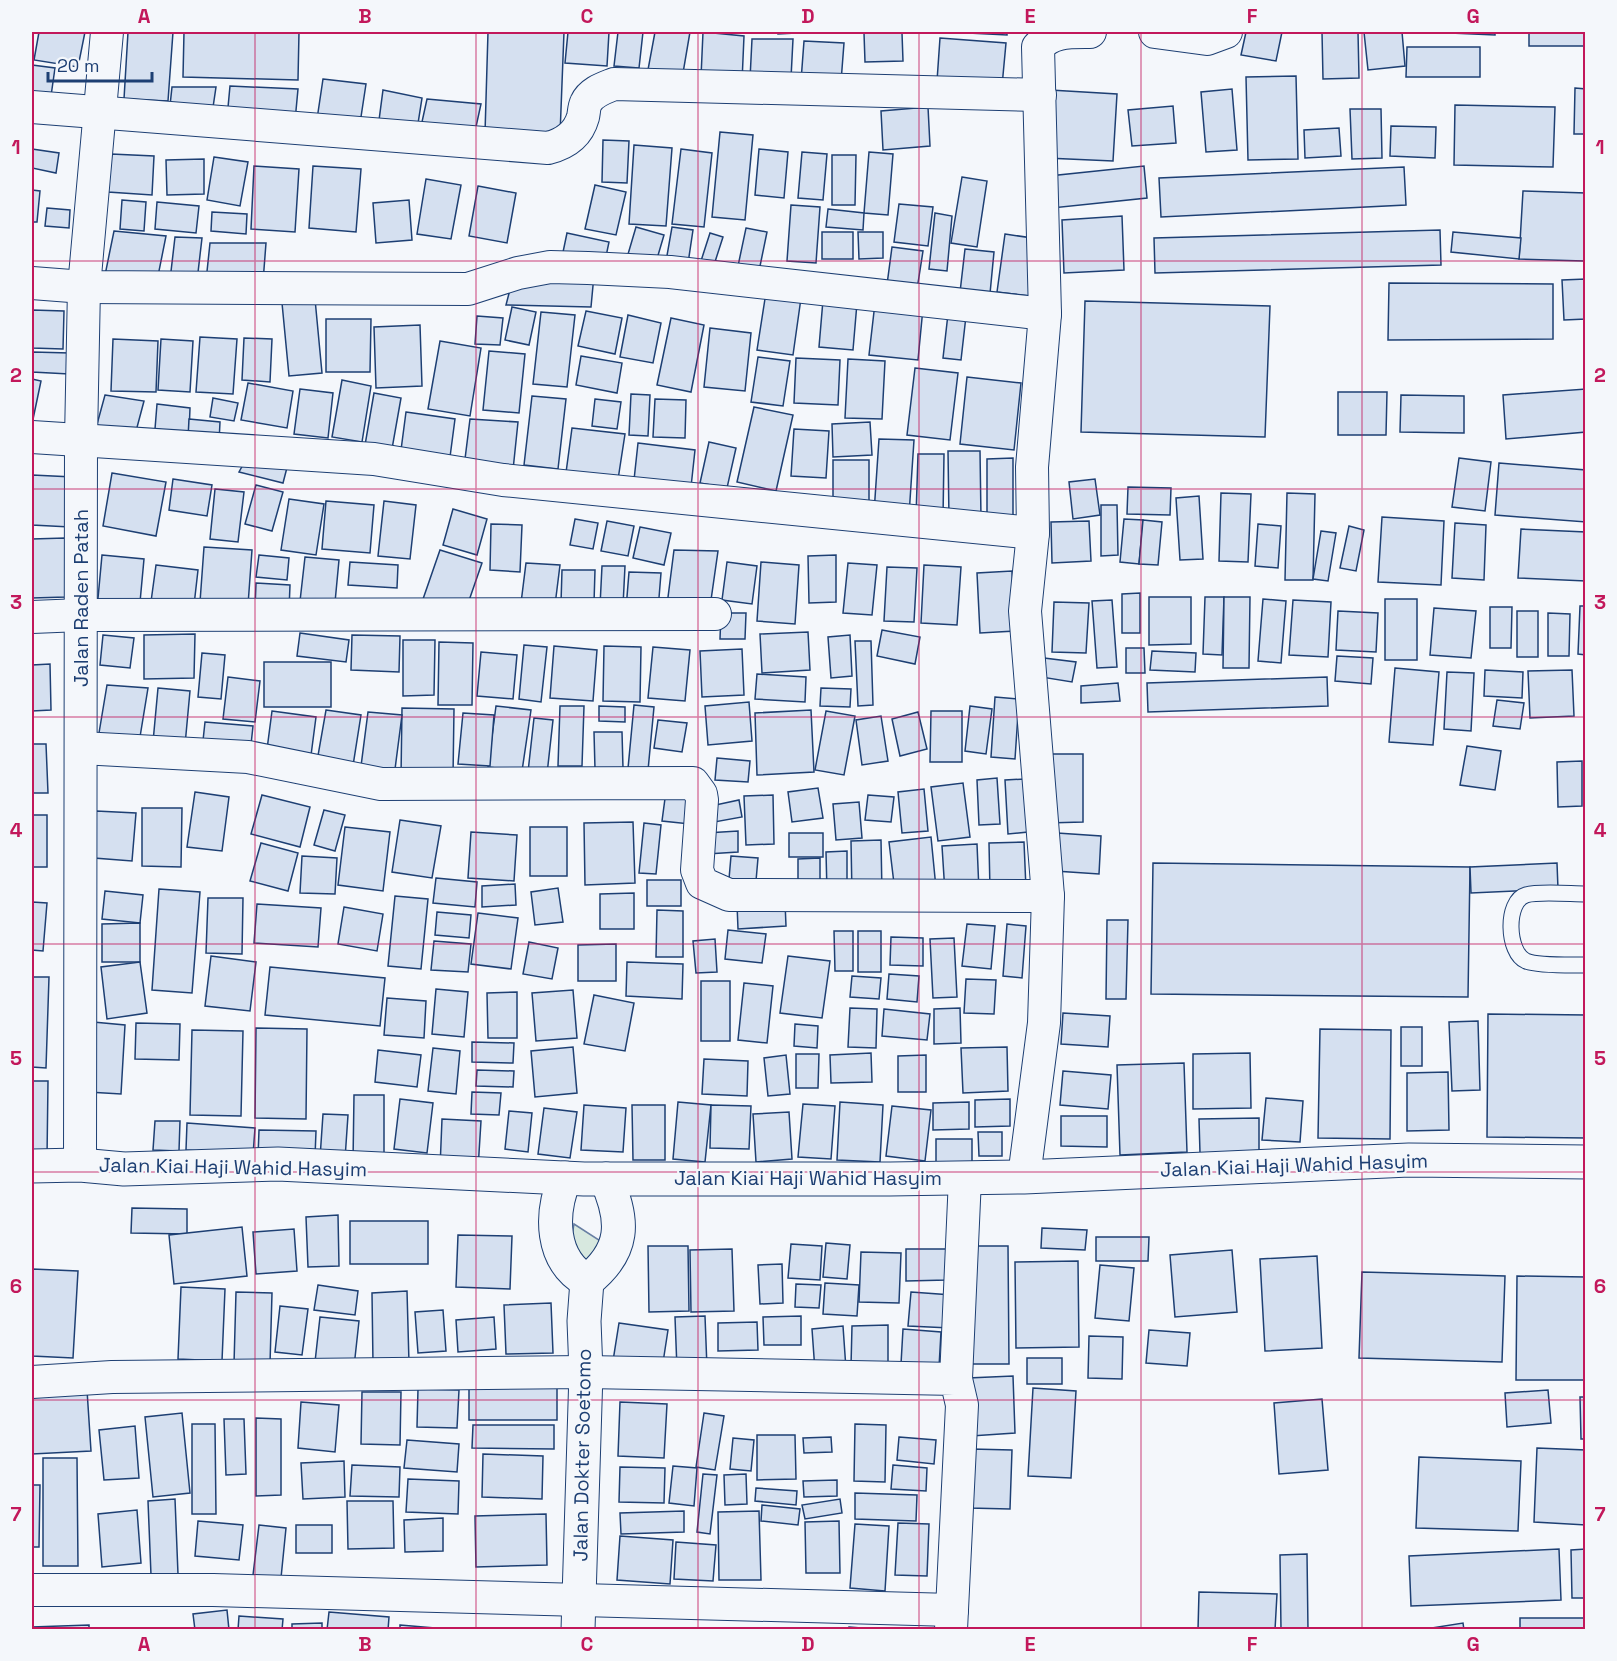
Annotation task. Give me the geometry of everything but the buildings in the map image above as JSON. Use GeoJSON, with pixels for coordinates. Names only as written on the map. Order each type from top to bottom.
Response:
{"type":"FeatureCollection","features":[{"type":"Feature","properties":{"kind":"street","name":"Jalan Raden Patah"},"geometry":{"type":"LineString","coordinates":[[80,1165],[81,439],[84,287],[98,111],[107,32]]}},
{"type":"Feature","properties":{"kind":"street"},"geometry":{"type":"LineString","coordinates":[[1024,1177],[1044,1023],[1048,896],[1025,611],[1033,533],[1032,467],[1045,314],[1038,47],[1045,38],[1057,34],[1090,32]]}},
{"type":"Feature","properties":{"kind":"street"},"geometry":{"type":"LineString","coordinates":[[1155,32],[1207,39],[1226,32]]}},
{"type":"Feature","properties":{"kind":"street"},"geometry":{"type":"LineString","coordinates":[[32,107],[548,148],[561,144],[575,134],[587,101],[599,89],[614,84],[1040,95]]}},
{"type":"Feature","properties":{"kind":"street"},"geometry":{"type":"LineString","coordinates":[[32,283],[84,287],[468,289],[518,273],[550,267],[588,268],[670,272],[1045,314]]}},
{"type":"Feature","properties":{"kind":"street"},"geometry":{"type":"LineString","coordinates":[[32,437],[374,459],[503,480],[1033,533]]}},
{"type":"Feature","properties":{"kind":"street"},"geometry":{"type":"LineString","coordinates":[[32,617],[715,614]]}},
{"type":"Feature","properties":{"kind":"street"},"geometry":{"type":"LineString","coordinates":[[81,748],[248,757],[381,784],[693,783],[701,794],[702,800],[697,870],[702,883],[721,893],[729,895],[1048,896]]}},
{"type":"Feature","properties":{"kind":"street","name":"Jalan Kiai Haji Wahid Hasyim"},"geometry":{"type":"LineString","coordinates":[[32,1166],[80,1165],[124,1168],[278,1164],[606,1179],[1024,1177],[1397,1160],[1586,1162]]}},
{"type":"Feature","properties":{"kind":"street"},"geometry":{"type":"LineString","coordinates":[[565,1178],[558,1196],[557,1242],[562,1257],[577,1275],[587,1281],[612,1255],[620,1229],[618,1210],[606,1179]]}},
{"type":"Feature","properties":{"kind":"street"},"geometry":{"type":"LineString","coordinates":[[32,1590],[213,1590],[579,1614],[951,1619],[962,1405],[956,1379],[965,1178]]}},
{"type":"Feature","properties":{"kind":"street","name":"Jalan Dokter Soetomo"},"geometry":{"type":"LineString","coordinates":[[579,1614],[586,1372],[584,1321],[587,1281]]}},
{"type":"Feature","properties":{"kind":"street"},"geometry":{"type":"LineString","coordinates":[[32,1382],[112,1377],[586,1372],[956,1379]]}},
{"type":"Feature","properties":{"kind":"lane"},"geometry":{"type":"LineString","coordinates":[[1586,894],[1527,895],[1517,899],[1513,908],[1512,934],[1513,948],[1519,957],[1528,962],[1586,965]]}},
{"type":"Feature","properties":{"kind":"shaded area"},"geometry":{"type":"Polygon","coordinates":[[[574,1224],[602,1242],[590,1267],[570,1248],[574,1224]]]}}]}
